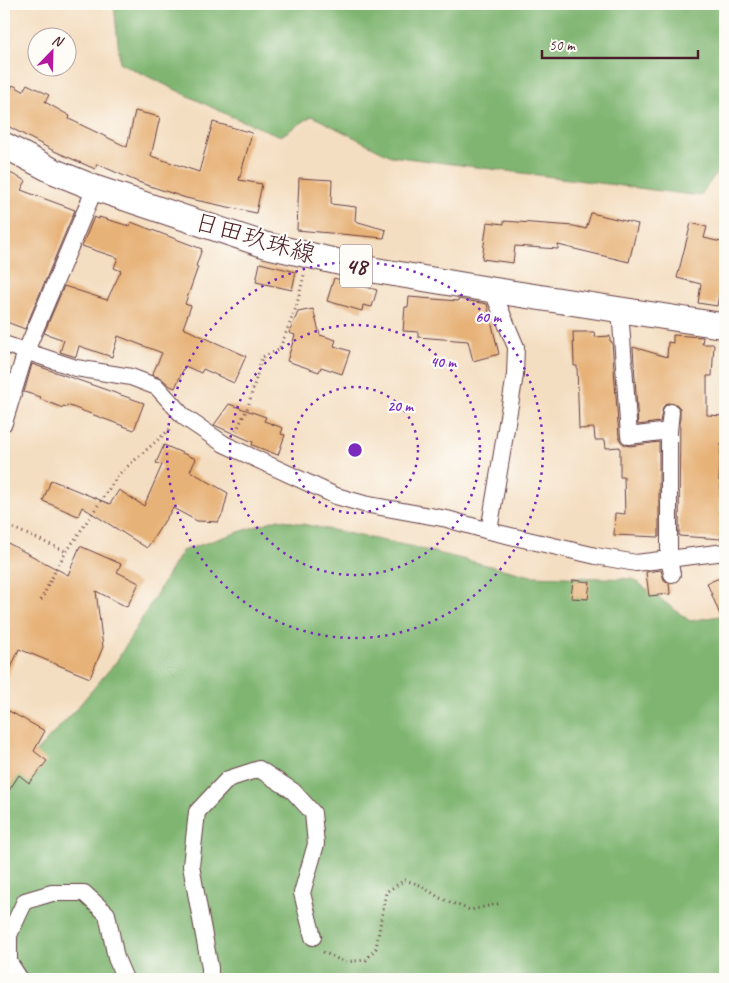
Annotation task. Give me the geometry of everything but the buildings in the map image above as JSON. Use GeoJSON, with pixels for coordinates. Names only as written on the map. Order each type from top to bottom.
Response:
{"type":"FeatureCollection","features":[{"type":"Feature","properties":{"kind":"main road","name":"日田玖珠線"},"geometry":{"type":"LineString","coordinates":[[4,145],[53,171],[95,188],[265,245],[373,270],[725,326]]}},
{"type":"Feature","properties":{"kind":"street"},"geometry":{"type":"LineString","coordinates":[[4,423],[26,351],[95,188]]}},
{"type":"Feature","properties":{"kind":"street"},"geometry":{"type":"LineString","coordinates":[[489,531],[515,375],[516,347],[492,290]]}},
{"type":"Feature","properties":{"kind":"street"},"geometry":{"type":"LineString","coordinates":[[620,309],[629,436],[670,431]]}},
{"type":"Feature","properties":{"kind":"street"},"geometry":{"type":"LineString","coordinates":[[4,344],[76,368],[130,377],[157,387],[184,417],[224,444],[336,496],[364,504],[447,519],[489,531],[596,556],[636,563],[671,566],[725,552]]}},
{"type":"Feature","properties":{"kind":"street"},"geometry":{"type":"LineString","coordinates":[[671,412],[671,566]]}},
{"type":"Feature","properties":{"kind":"street"},"geometry":{"type":"LineString","coordinates":[[210,979],[210,968],[191,866],[197,812],[228,778],[259,769],[293,791],[313,813],[316,844],[302,892],[313,937]]}},
{"type":"Feature","properties":{"kind":"street"},"geometry":{"type":"LineString","coordinates":[[20,979],[8,962],[8,935],[25,901],[52,893],[84,893],[107,914],[116,958],[125,979]]}},
{"type":"Feature","properties":{"kind":"path"},"geometry":{"type":"LineString","coordinates":[[224,444],[235,434],[248,407],[262,357],[279,350],[296,308],[307,254]]}},
{"type":"Feature","properties":{"kind":"path"},"geometry":{"type":"LineString","coordinates":[[41,600],[59,563],[119,474],[184,417]]}},
{"type":"Feature","properties":{"kind":"path"},"geometry":{"type":"LineString","coordinates":[[4,524],[67,552]]}},
{"type":"Feature","properties":{"kind":"path"},"geometry":{"type":"LineString","coordinates":[[313,937],[317,946],[325,954],[344,962],[366,960],[376,948],[386,892],[405,880],[420,885],[440,898],[470,910],[502,903]]}},
{"type":"Feature","properties":{"kind":"green space"},"geometry":{"type":"Polygon","coordinates":[[[114,4],[725,4],[725,161],[700,196],[391,156],[312,116],[281,136],[230,116],[120,63],[114,4]]]}},
{"type":"Feature","properties":{"kind":"green space"},"geometry":{"type":"Polygon","coordinates":[[[278,519],[409,546],[531,576],[633,579],[690,621],[725,615],[725,979],[4,979],[4,785],[71,715],[116,662],[182,551],[278,519]]]}}]}
